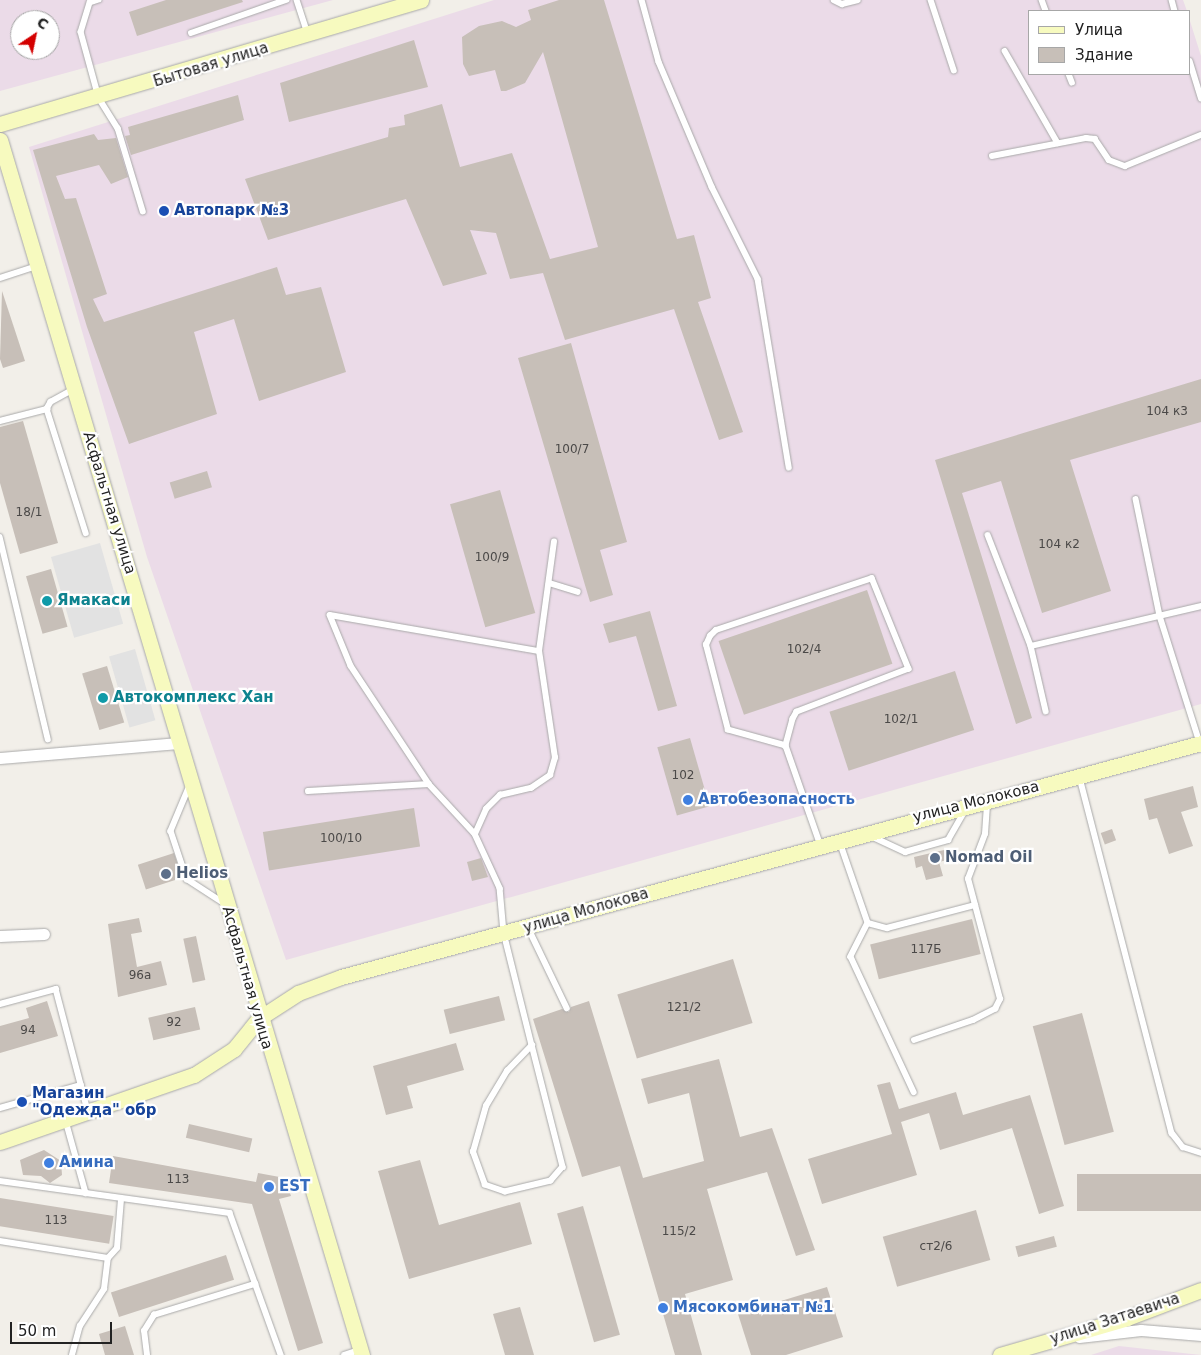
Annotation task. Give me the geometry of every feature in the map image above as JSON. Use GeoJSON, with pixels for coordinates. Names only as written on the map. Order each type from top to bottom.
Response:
{"type":"FeatureCollection","features":[{"type":"Feature","properties":{"kind":"main road","name":"Бытовая улица"},"geometry":{"type":"LineString","coordinates":[[0,124],[99,98],[421,0]]}},
{"type":"Feature","properties":{"kind":"main road","name":"Асфальтная улица"},"geometry":{"type":"LineString","coordinates":[[0,140],[75,389],[258,1019],[361,1352]]}},
{"type":"Feature","properties":{"kind":"main road","name":"улица Молокова"},"geometry":{"type":"LineString","coordinates":[[0,1142],[66,1121],[194,1075],[234,1049],[258,1019],[298,992],[341,977],[528,927],[970,802],[1079,776],[1200,743]]}},
{"type":"Feature","properties":{"kind":"main road","name":"улица Затаевича"},"geometry":{"type":"LineString","coordinates":[[1000,1355],[1201,1290]]}},
{"type":"Feature","properties":{"kind":"street"},"geometry":{"type":"LineString","coordinates":[[0,758],[178,743]]}},
{"type":"Feature","properties":{"kind":"street"},"geometry":{"type":"LineString","coordinates":[[0,936],[44,934]]}},
{"type":"Feature","properties":{"kind":"street"},"geometry":{"type":"LineString","coordinates":[[1047,1341],[1141,1330],[1201,1335]]}},
{"type":"Feature","properties":{"kind":"lane"},"geometry":{"type":"LineString","coordinates":[[99,0],[90,3],[81,32],[99,98],[118,128],[143,211]]}},
{"type":"Feature","properties":{"kind":"lane"},"geometry":{"type":"LineString","coordinates":[[191,33],[286,0]]}},
{"type":"Feature","properties":{"kind":"lane"},"geometry":{"type":"LineString","coordinates":[[297,0],[309,35]]}},
{"type":"Feature","properties":{"kind":"lane"},"geometry":{"type":"LineString","coordinates":[[642,0],[659,62],[712,187],[758,279],[789,466]]}},
{"type":"Feature","properties":{"kind":"lane"},"geometry":{"type":"LineString","coordinates":[[834,0],[842,4],[858,0]]}},
{"type":"Feature","properties":{"kind":"lane"},"geometry":{"type":"LineString","coordinates":[[931,0],[954,70]]}},
{"type":"Feature","properties":{"kind":"lane"},"geometry":{"type":"LineString","coordinates":[[1005,52],[1058,143]]}},
{"type":"Feature","properties":{"kind":"lane"},"geometry":{"type":"LineString","coordinates":[[1191,64],[1201,98]]}},
{"type":"Feature","properties":{"kind":"lane"},"geometry":{"type":"LineString","coordinates":[[1069,75],[1072,82]]}},
{"type":"Feature","properties":{"kind":"lane"},"geometry":{"type":"LineString","coordinates":[[992,156],[1058,143],[1096,139],[1108,160],[1125,166],[1201,135]]}},
{"type":"Feature","properties":{"kind":"lane"},"geometry":{"type":"LineString","coordinates":[[0,278],[38,265]]}},
{"type":"Feature","properties":{"kind":"lane"},"geometry":{"type":"LineString","coordinates":[[0,421],[47,409],[51,402],[75,389]]}},
{"type":"Feature","properties":{"kind":"lane"},"geometry":{"type":"LineString","coordinates":[[47,409],[86,533]]}},
{"type":"Feature","properties":{"kind":"lane"},"geometry":{"type":"LineString","coordinates":[[1136,499],[1160,616],[1200,743]]}},
{"type":"Feature","properties":{"kind":"lane"},"geometry":{"type":"LineString","coordinates":[[988,535],[1031,646],[1046,711]]}},
{"type":"Feature","properties":{"kind":"lane"},"geometry":{"type":"LineString","coordinates":[[0,537],[48,739]]}},
{"type":"Feature","properties":{"kind":"lane"},"geometry":{"type":"LineString","coordinates":[[476,834],[486,809],[500,795],[531,788],[550,775],[555,758],[540,651],[554,542]]}},
{"type":"Feature","properties":{"kind":"lane"},"geometry":{"type":"LineString","coordinates":[[786,746],[728,730],[706,645],[710,636],[716,630],[872,578],[908,672],[797,712],[786,746],[820,843]]}},
{"type":"Feature","properties":{"kind":"lane"},"geometry":{"type":"LineString","coordinates":[[548,583],[578,592]]}},
{"type":"Feature","properties":{"kind":"lane"},"geometry":{"type":"LineString","coordinates":[[1031,646],[1201,606]]}},
{"type":"Feature","properties":{"kind":"lane"},"geometry":{"type":"LineString","coordinates":[[532,1045],[507,1071],[486,1106],[474,1152],[485,1185],[505,1192],[551,1181],[563,1167],[504,933],[500,888],[476,834],[429,784],[351,666],[330,614],[540,651]]}},
{"type":"Feature","properties":{"kind":"lane"},"geometry":{"type":"LineString","coordinates":[[1079,776],[1172,1133],[1183,1147],[1201,1153]]}},
{"type":"Feature","properties":{"kind":"lane"},"geometry":{"type":"LineString","coordinates":[[308,791],[429,784]]}},
{"type":"Feature","properties":{"kind":"lane"},"geometry":{"type":"LineString","coordinates":[[190,786],[171,831],[188,879],[225,904]]}},
{"type":"Feature","properties":{"kind":"lane"},"geometry":{"type":"LineString","coordinates":[[914,1040],[973,1020],[998,1005],[1000,993],[968,879],[985,834],[987,798]]}},
{"type":"Feature","properties":{"kind":"lane"},"geometry":{"type":"LineString","coordinates":[[863,832],[905,852],[948,840],[970,802]]}},
{"type":"Feature","properties":{"kind":"lane"},"geometry":{"type":"LineString","coordinates":[[839,838],[868,923],[851,957],[914,1092]]}},
{"type":"Feature","properties":{"kind":"lane"},"geometry":{"type":"LineString","coordinates":[[868,923],[887,928],[975,904]]}},
{"type":"Feature","properties":{"kind":"lane"},"geometry":{"type":"LineString","coordinates":[[528,927],[567,1008]]}},
{"type":"Feature","properties":{"kind":"lane"},"geometry":{"type":"LineString","coordinates":[[0,1004],[56,989],[89,1113]]}},
{"type":"Feature","properties":{"kind":"lane"},"geometry":{"type":"LineString","coordinates":[[0,1108],[81,1085]]}},
{"type":"Feature","properties":{"kind":"lane"},"geometry":{"type":"LineString","coordinates":[[66,1121],[86,1193]]}},
{"type":"Feature","properties":{"kind":"lane"},"geometry":{"type":"LineString","coordinates":[[0,1181],[230,1213],[281,1355]]}},
{"type":"Feature","properties":{"kind":"lane"},"geometry":{"type":"LineString","coordinates":[[72,1355],[80,1326],[104,1290],[108,1258],[117,1248],[121,1199]]}},
{"type":"Feature","properties":{"kind":"lane"},"geometry":{"type":"LineString","coordinates":[[0,1241],[108,1258]]}},
{"type":"Feature","properties":{"kind":"lane"},"geometry":{"type":"LineString","coordinates":[[147,1355],[144,1331],[154,1315],[255,1284]]}},
{"type":"Feature","properties":{"kind":"lane"},"geometry":{"type":"LineString","coordinates":[[344,1355],[361,1352]]}},
{"type":"Feature","properties":{"kind":"shaded area"},"geometry":{"type":"Polygon","coordinates":[[[0,0],[333,0],[0,91],[0,0]]]}},
{"type":"Feature","properties":{"kind":"shaded area"},"geometry":{"type":"Polygon","coordinates":[[[494,0],[1183,0],[1187,10],[1028,10],[1028,75],[1191,75],[1191,24],[1201,56],[1201,704],[286,960],[147,557],[29,147],[494,0]]]}},
{"type":"Feature","properties":{"kind":"shaded area"},"geometry":{"type":"Polygon","coordinates":[[[100,543],[123,624],[74,638],[51,557],[100,543]]]}},
{"type":"Feature","properties":{"kind":"shaded area"},"geometry":{"type":"Polygon","coordinates":[[[135,649],[155,720],[129,728],[109,656],[135,649]]]}},
{"type":"Feature","properties":{"kind":"shaded area"},"geometry":{"type":"Polygon","coordinates":[[[1119,1346],[1201,1355],[1091,1355],[1119,1346]]]}},
{"type":"Feature","properties":{"kind":"building"},"geometry":{"type":"Polygon","coordinates":[[[166,0],[242,0],[243,2],[137,36],[129,12],[166,0]]]}},
{"type":"Feature","properties":{"kind":"building"},"geometry":{"type":"Polygon","coordinates":[[[559,0],[604,0],[677,239],[694,235],[711,298],[698,302],[743,432],[719,440],[674,309],[565,340],[543,273],[510,279],[496,233],[470,230],[487,274],[443,286],[406,199],[268,240],[245,179],[388,137],[389,128],[405,125],[404,115],[442,104],[460,167],[512,153],[550,259],[598,247],[543,52],[525,83],[506,91],[501,91],[495,70],[469,76],[463,64],[462,37],[479,26],[502,21],[516,27],[531,20],[528,10],[559,0]]]}},
{"type":"Feature","properties":{"kind":"building"},"geometry":{"type":"Polygon","coordinates":[[[414,40],[428,87],[289,122],[280,83],[414,40]]]}},
{"type":"Feature","properties":{"kind":"building"},"geometry":{"type":"Polygon","coordinates":[[[238,95],[244,120],[131,155],[125,136],[130,135],[128,127],[238,95]]]}},
{"type":"Feature","properties":{"kind":"building"},"geometry":{"type":"Polygon","coordinates":[[[94,134],[98,140],[116,138],[128,177],[111,184],[99,165],[56,176],[65,199],[76,198],[107,294],[93,299],[104,322],[277,267],[286,295],[321,287],[346,372],[259,401],[234,319],[194,332],[217,414],[129,444],[87,327],[33,150],[94,134]]]}},
{"type":"Feature","properties":{"kind":"building"},"geometry":{"type":"Polygon","coordinates":[[[2,291],[25,361],[3,368],[0,359],[2,291]]]}},
{"type":"Feature","properties":{"kind":"building"},"geometry":{"type":"Polygon","coordinates":[[[571,343],[627,542],[600,550],[613,595],[590,602],[518,358],[571,343]]]}},
{"type":"Feature","properties":{"kind":"building"},"geometry":{"type":"Polygon","coordinates":[[[1201,379],[1201,422],[1070,460],[1111,591],[1042,613],[1001,481],[962,493],[1032,718],[1016,724],[935,460],[1201,379]]]}},
{"type":"Feature","properties":{"kind":"building"},"geometry":{"type":"Polygon","coordinates":[[[23,421],[58,543],[20,554],[0,483],[0,427],[23,421]]]}},
{"type":"Feature","properties":{"kind":"building"},"geometry":{"type":"Polygon","coordinates":[[[207,471],[212,487],[175,499],[170,482],[207,471]]]}},
{"type":"Feature","properties":{"kind":"building"},"geometry":{"type":"Polygon","coordinates":[[[500,490],[535,613],[485,627],[450,504],[500,490]]]}},
{"type":"Feature","properties":{"kind":"building","name":"Ямакаси"},"geometry":{"type":"Polygon","coordinates":[[[51,569],[68,627],[43,634],[26,576],[51,569]]]}},
{"type":"Feature","properties":{"kind":"building"},"geometry":{"type":"Polygon","coordinates":[[[867,590],[892,664],[744,715],[719,641],[867,590]]]}},
{"type":"Feature","properties":{"kind":"building"},"geometry":{"type":"Polygon","coordinates":[[[650,611],[677,706],[658,711],[636,636],[609,643],[603,624],[650,611]]]}},
{"type":"Feature","properties":{"kind":"building","name":"Автокомплекс Хан"},"geometry":{"type":"Polygon","coordinates":[[[107,666],[124,722],[99,730],[82,674],[107,666]]]}},
{"type":"Feature","properties":{"kind":"building"},"geometry":{"type":"Polygon","coordinates":[[[955,671],[974,730],[849,771],[829,712],[955,671]]]}},
{"type":"Feature","properties":{"kind":"building"},"geometry":{"type":"Polygon","coordinates":[[[690,738],[710,806],[677,816],[657,747],[690,738]]]}},
{"type":"Feature","properties":{"kind":"building"},"geometry":{"type":"Polygon","coordinates":[[[1193,786],[1198,807],[1181,812],[1193,846],[1169,854],[1157,818],[1149,820],[1144,799],[1193,786]]]}},
{"type":"Feature","properties":{"kind":"building"},"geometry":{"type":"Polygon","coordinates":[[[414,808],[420,847],[269,870],[263,832],[414,808]]]}},
{"type":"Feature","properties":{"kind":"building"},"geometry":{"type":"Polygon","coordinates":[[[1112,829],[1116,840],[1105,844],[1101,833],[1112,829]]]}},
{"type":"Feature","properties":{"kind":"building"},"geometry":{"type":"Polygon","coordinates":[[[944,850],[947,860],[939,862],[943,876],[926,880],[922,866],[916,868],[914,857],[944,850]]]}},
{"type":"Feature","properties":{"kind":"building"},"geometry":{"type":"Polygon","coordinates":[[[174,853],[182,878],[146,889],[138,865],[174,853]]]}},
{"type":"Feature","properties":{"kind":"building"},"geometry":{"type":"Polygon","coordinates":[[[481,858],[488,877],[472,881],[467,862],[481,858]]]}},
{"type":"Feature","properties":{"kind":"building"},"geometry":{"type":"Polygon","coordinates":[[[139,918],[142,932],[131,934],[137,967],[161,961],[167,985],[118,997],[108,924],[139,918]]]}},
{"type":"Feature","properties":{"kind":"building"},"geometry":{"type":"Polygon","coordinates":[[[972,919],[981,954],[879,979],[870,944],[972,919]]]}},
{"type":"Feature","properties":{"kind":"building"},"geometry":{"type":"Polygon","coordinates":[[[196,936],[205,980],[193,983],[183,939],[196,936]]]}},
{"type":"Feature","properties":{"kind":"building"},"geometry":{"type":"Polygon","coordinates":[[[733,959],[753,1023],[637,1058],[617,994],[733,959]]]}},
{"type":"Feature","properties":{"kind":"building"},"geometry":{"type":"Polygon","coordinates":[[[499,996],[505,1020],[450,1034],[444,1010],[499,996]]]}},
{"type":"Feature","properties":{"kind":"building"},"geometry":{"type":"Polygon","coordinates":[[[47,1001],[58,1036],[0,1053],[0,1026],[29,1018],[26,1008],[47,1001]]]}},
{"type":"Feature","properties":{"kind":"building"},"geometry":{"type":"Polygon","coordinates":[[[589,1001],[643,1178],[704,1161],[689,1093],[648,1104],[641,1079],[719,1059],[740,1137],[772,1128],[815,1250],[796,1256],[767,1172],[707,1189],[733,1280],[685,1294],[702,1355],[675,1355],[620,1166],[582,1177],[533,1019],[562,1009],[569,1012],[571,1007],[589,1001]]]}},
{"type":"Feature","properties":{"kind":"building"},"geometry":{"type":"Polygon","coordinates":[[[195,1007],[200,1029],[153,1040],[148,1018],[195,1007]]]}},
{"type":"Feature","properties":{"kind":"building"},"geometry":{"type":"Polygon","coordinates":[[[1082,1013],[1114,1132],[1065,1145],[1033,1026],[1082,1013]]]}},
{"type":"Feature","properties":{"kind":"building"},"geometry":{"type":"Polygon","coordinates":[[[456,1043],[464,1070],[407,1086],[413,1108],[386,1115],[373,1066],[456,1043]]]}},
{"type":"Feature","properties":{"kind":"building"},"geometry":{"type":"Polygon","coordinates":[[[890,1082],[899,1109],[956,1092],[963,1115],[1030,1095],[1064,1206],[1039,1214],[1012,1128],[940,1150],[929,1113],[901,1122],[917,1175],[822,1204],[808,1159],[892,1134],[877,1085],[890,1082]]]}},
{"type":"Feature","properties":{"kind":"building"},"geometry":{"type":"Polygon","coordinates":[[[189,1124],[252,1139],[249,1152],[186,1138],[189,1124]]]}},
{"type":"Feature","properties":{"kind":"building"},"geometry":{"type":"Polygon","coordinates":[[[44,1150],[61,1161],[62,1175],[50,1183],[41,1176],[23,1175],[20,1160],[44,1150]]]}},
{"type":"Feature","properties":{"kind":"building"},"geometry":{"type":"Polygon","coordinates":[[[113,1156],[256,1182],[258,1173],[285,1178],[291,1196],[279,1199],[323,1343],[298,1351],[252,1204],[109,1183],[113,1156]]]}},
{"type":"Feature","properties":{"kind":"building"},"geometry":{"type":"Polygon","coordinates":[[[420,1160],[439,1225],[520,1202],[532,1244],[409,1279],[378,1171],[420,1160]]]}},
{"type":"Feature","properties":{"kind":"building"},"geometry":{"type":"Polygon","coordinates":[[[1077,1174],[1201,1174],[1201,1211],[1077,1211],[1077,1174]]]}},
{"type":"Feature","properties":{"kind":"building"},"geometry":{"type":"Polygon","coordinates":[[[0,1198],[114,1216],[109,1244],[0,1226],[0,1198]]]}},
{"type":"Feature","properties":{"kind":"building"},"geometry":{"type":"Polygon","coordinates":[[[583,1206],[620,1335],[594,1342],[557,1213],[583,1206]]]}},
{"type":"Feature","properties":{"kind":"building"},"geometry":{"type":"Polygon","coordinates":[[[976,1210],[990,1260],[897,1287],[883,1237],[976,1210]]]}},
{"type":"Feature","properties":{"kind":"building"},"geometry":{"type":"Polygon","coordinates":[[[1054,1236],[1057,1247],[1018,1257],[1015,1246],[1054,1236]]]}},
{"type":"Feature","properties":{"kind":"building"},"geometry":{"type":"Polygon","coordinates":[[[226,1255],[234,1280],[119,1317],[111,1292],[226,1255]]]}},
{"type":"Feature","properties":{"kind":"building"},"geometry":{"type":"Polygon","coordinates":[[[827,1287],[843,1337],[786,1355],[751,1355],[738,1314],[827,1287]]]}},
{"type":"Feature","properties":{"kind":"building"},"geometry":{"type":"Polygon","coordinates":[[[520,1307],[534,1355],[505,1355],[493,1314],[520,1307]]]}},
{"type":"Feature","properties":{"kind":"building"},"geometry":{"type":"Polygon","coordinates":[[[125,1326],[134,1355],[105,1355],[99,1334],[125,1326]]]}},
{"type":"Feature","properties":{"kind":"place","name":"Автопарк №3"},"geometry":{"type":"Point","coordinates":[164,211]}},
{"type":"Feature","properties":{"kind":"place","name":"Ямакаси"},"geometry":{"type":"Point","coordinates":[47,601]}},
{"type":"Feature","properties":{"kind":"place","name":"Автокомплекс Хан"},"geometry":{"type":"Point","coordinates":[103,698]}},
{"type":"Feature","properties":{"kind":"place","name":"Автобезопасность"},"geometry":{"type":"Point","coordinates":[688,800]}},
{"type":"Feature","properties":{"kind":"place","name":"Nomad Oil"},"geometry":{"type":"Point","coordinates":[935,858]}},
{"type":"Feature","properties":{"kind":"place","name":"Helios"},"geometry":{"type":"Point","coordinates":[166,874]}},
{"type":"Feature","properties":{"kind":"place","name":"Магазин \"Одежда\" обр"},"geometry":{"type":"Point","coordinates":[22,1102]}},
{"type":"Feature","properties":{"kind":"place","name":"Амина"},"geometry":{"type":"Point","coordinates":[49,1163]}},
{"type":"Feature","properties":{"kind":"place","name":"EST"},"geometry":{"type":"Point","coordinates":[269,1187]}},
{"type":"Feature","properties":{"kind":"place","name":"Мясокомбинат №1"},"geometry":{"type":"Point","coordinates":[663,1308]}}]}
